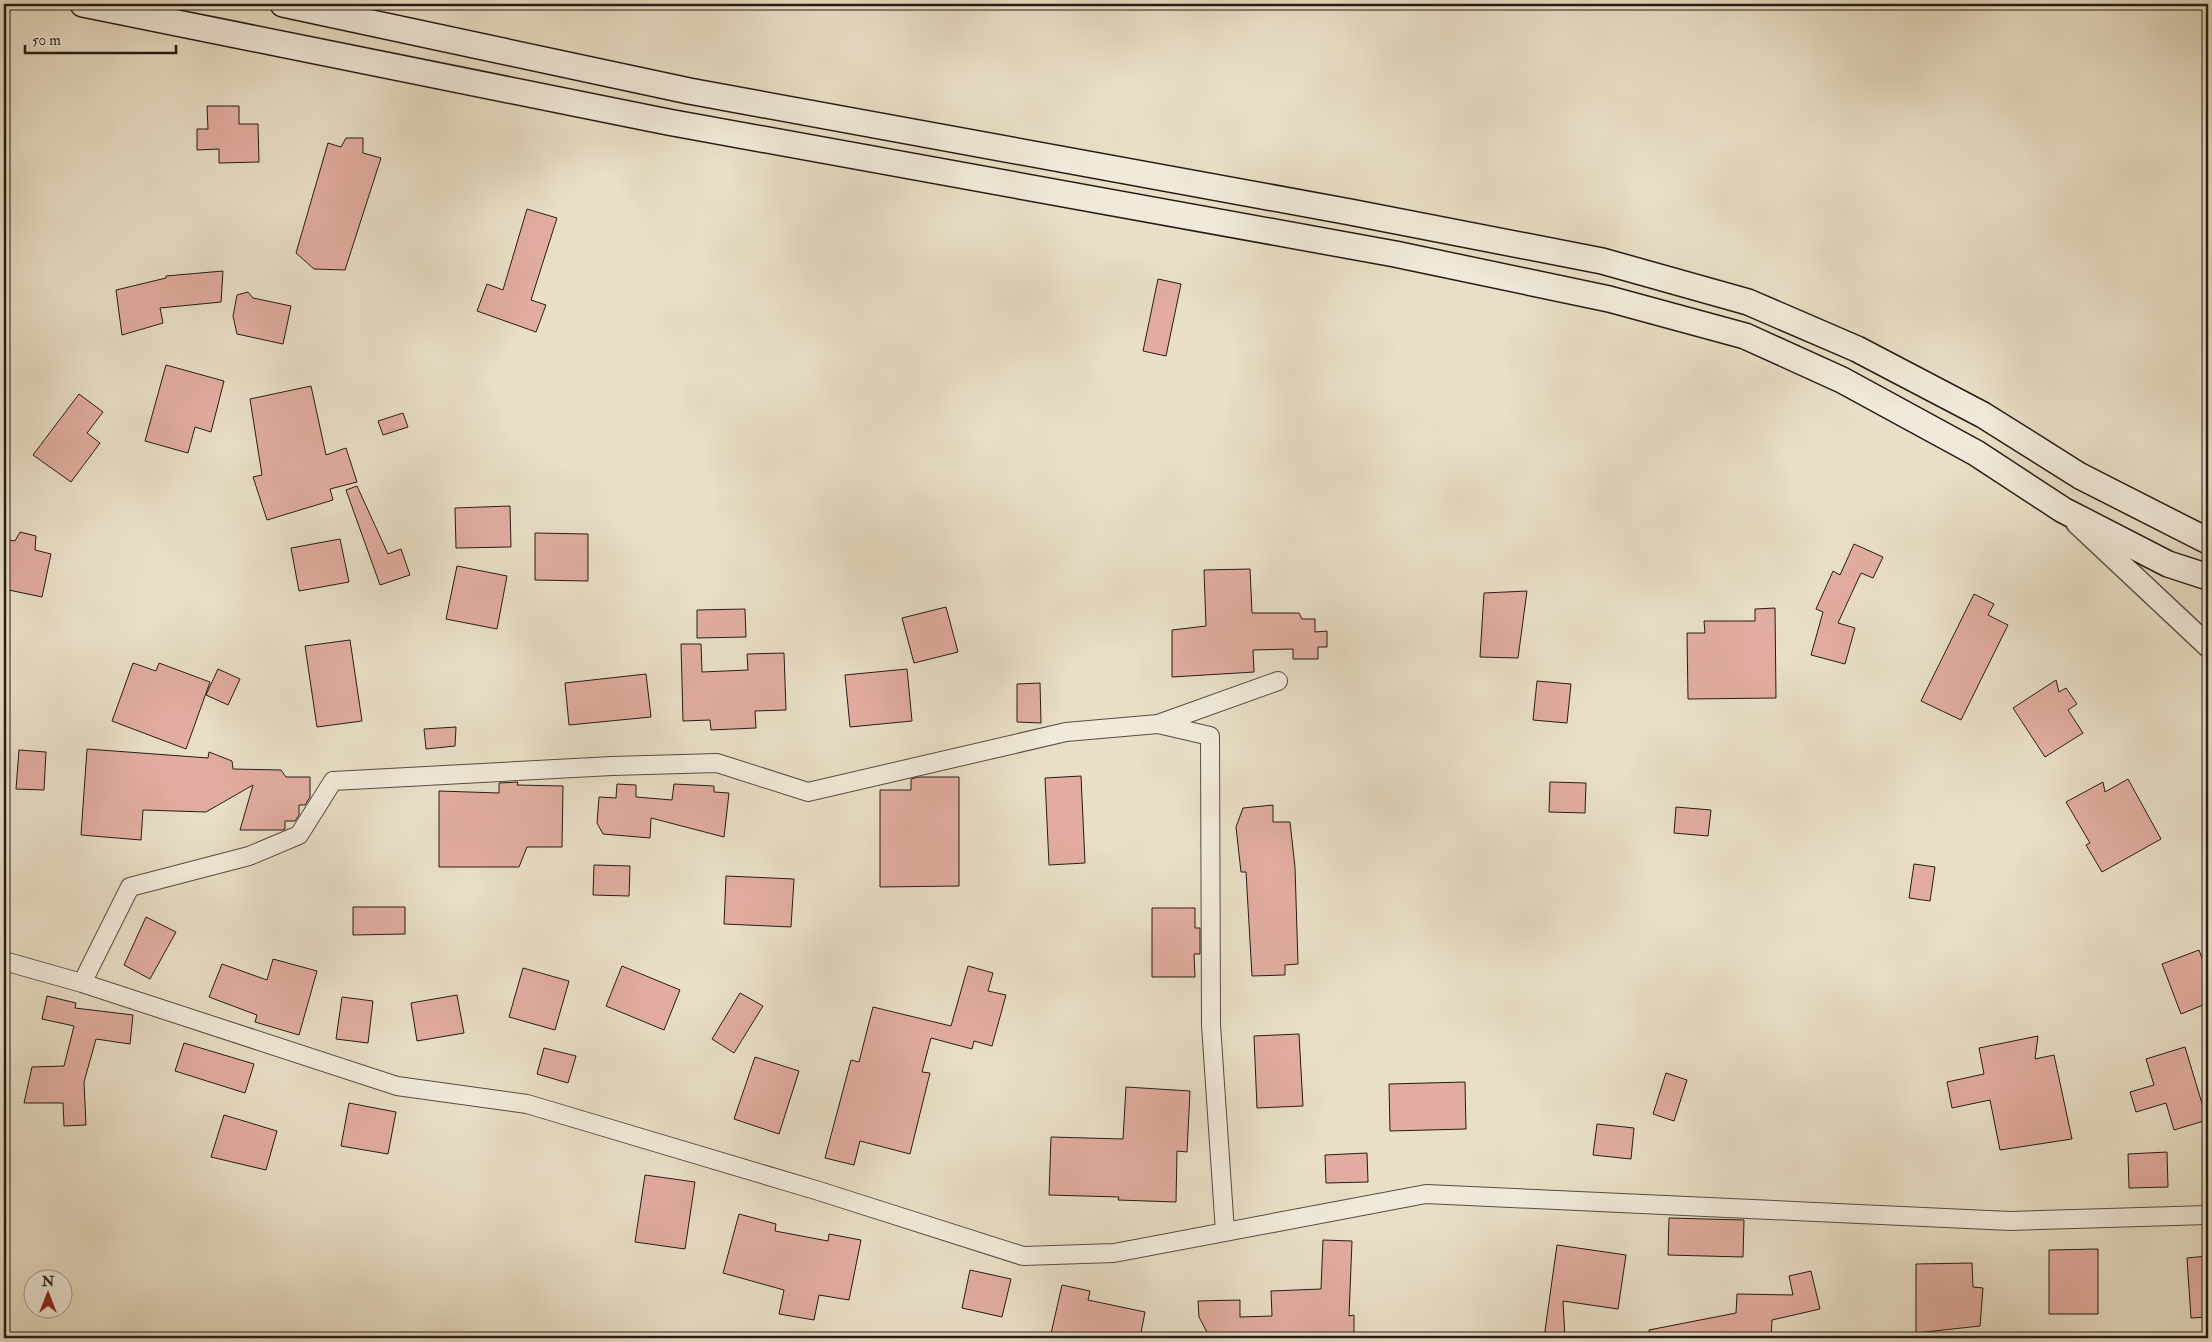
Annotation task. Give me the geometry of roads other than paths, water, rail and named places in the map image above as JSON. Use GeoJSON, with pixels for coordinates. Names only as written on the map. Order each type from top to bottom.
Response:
{"type":"FeatureCollection","features":[{"type":"Feature","properties":{"kind":"main road"},"geometry":{"type":"LineString","coordinates":[[83,4],[668,122],[1395,254],[1609,299],[1745,336],[1842,380],[1976,453],[2063,510],[2168,564],[2208,577]]}},
{"type":"Feature","properties":{"kind":"main road"},"geometry":{"type":"LineString","coordinates":[[283,4],[689,91],[1350,212],[1602,261],[1748,302],[1857,349],[1983,415],[2080,476],[2208,541]]}},
{"type":"Feature","properties":{"kind":"street"},"geometry":{"type":"LineString","coordinates":[[2063,510],[2208,646]]}},
{"type":"Feature","properties":{"kind":"street"},"geometry":{"type":"LineString","coordinates":[[82,983],[130,887],[249,856],[299,835],[333,781],[612,766],[717,763],[808,792],[1066,732],[1158,724],[1278,681]]}},
{"type":"Feature","properties":{"kind":"street"},"geometry":{"type":"LineString","coordinates":[[1158,724],[1210,736],[1211,1025],[1225,1232]]}},
{"type":"Feature","properties":{"kind":"street"},"geometry":{"type":"LineString","coordinates":[[4,961],[82,983],[397,1086],[527,1104],[820,1191],[1023,1256],[1114,1253],[1426,1194],[2010,1221],[2208,1215]]}}]}
